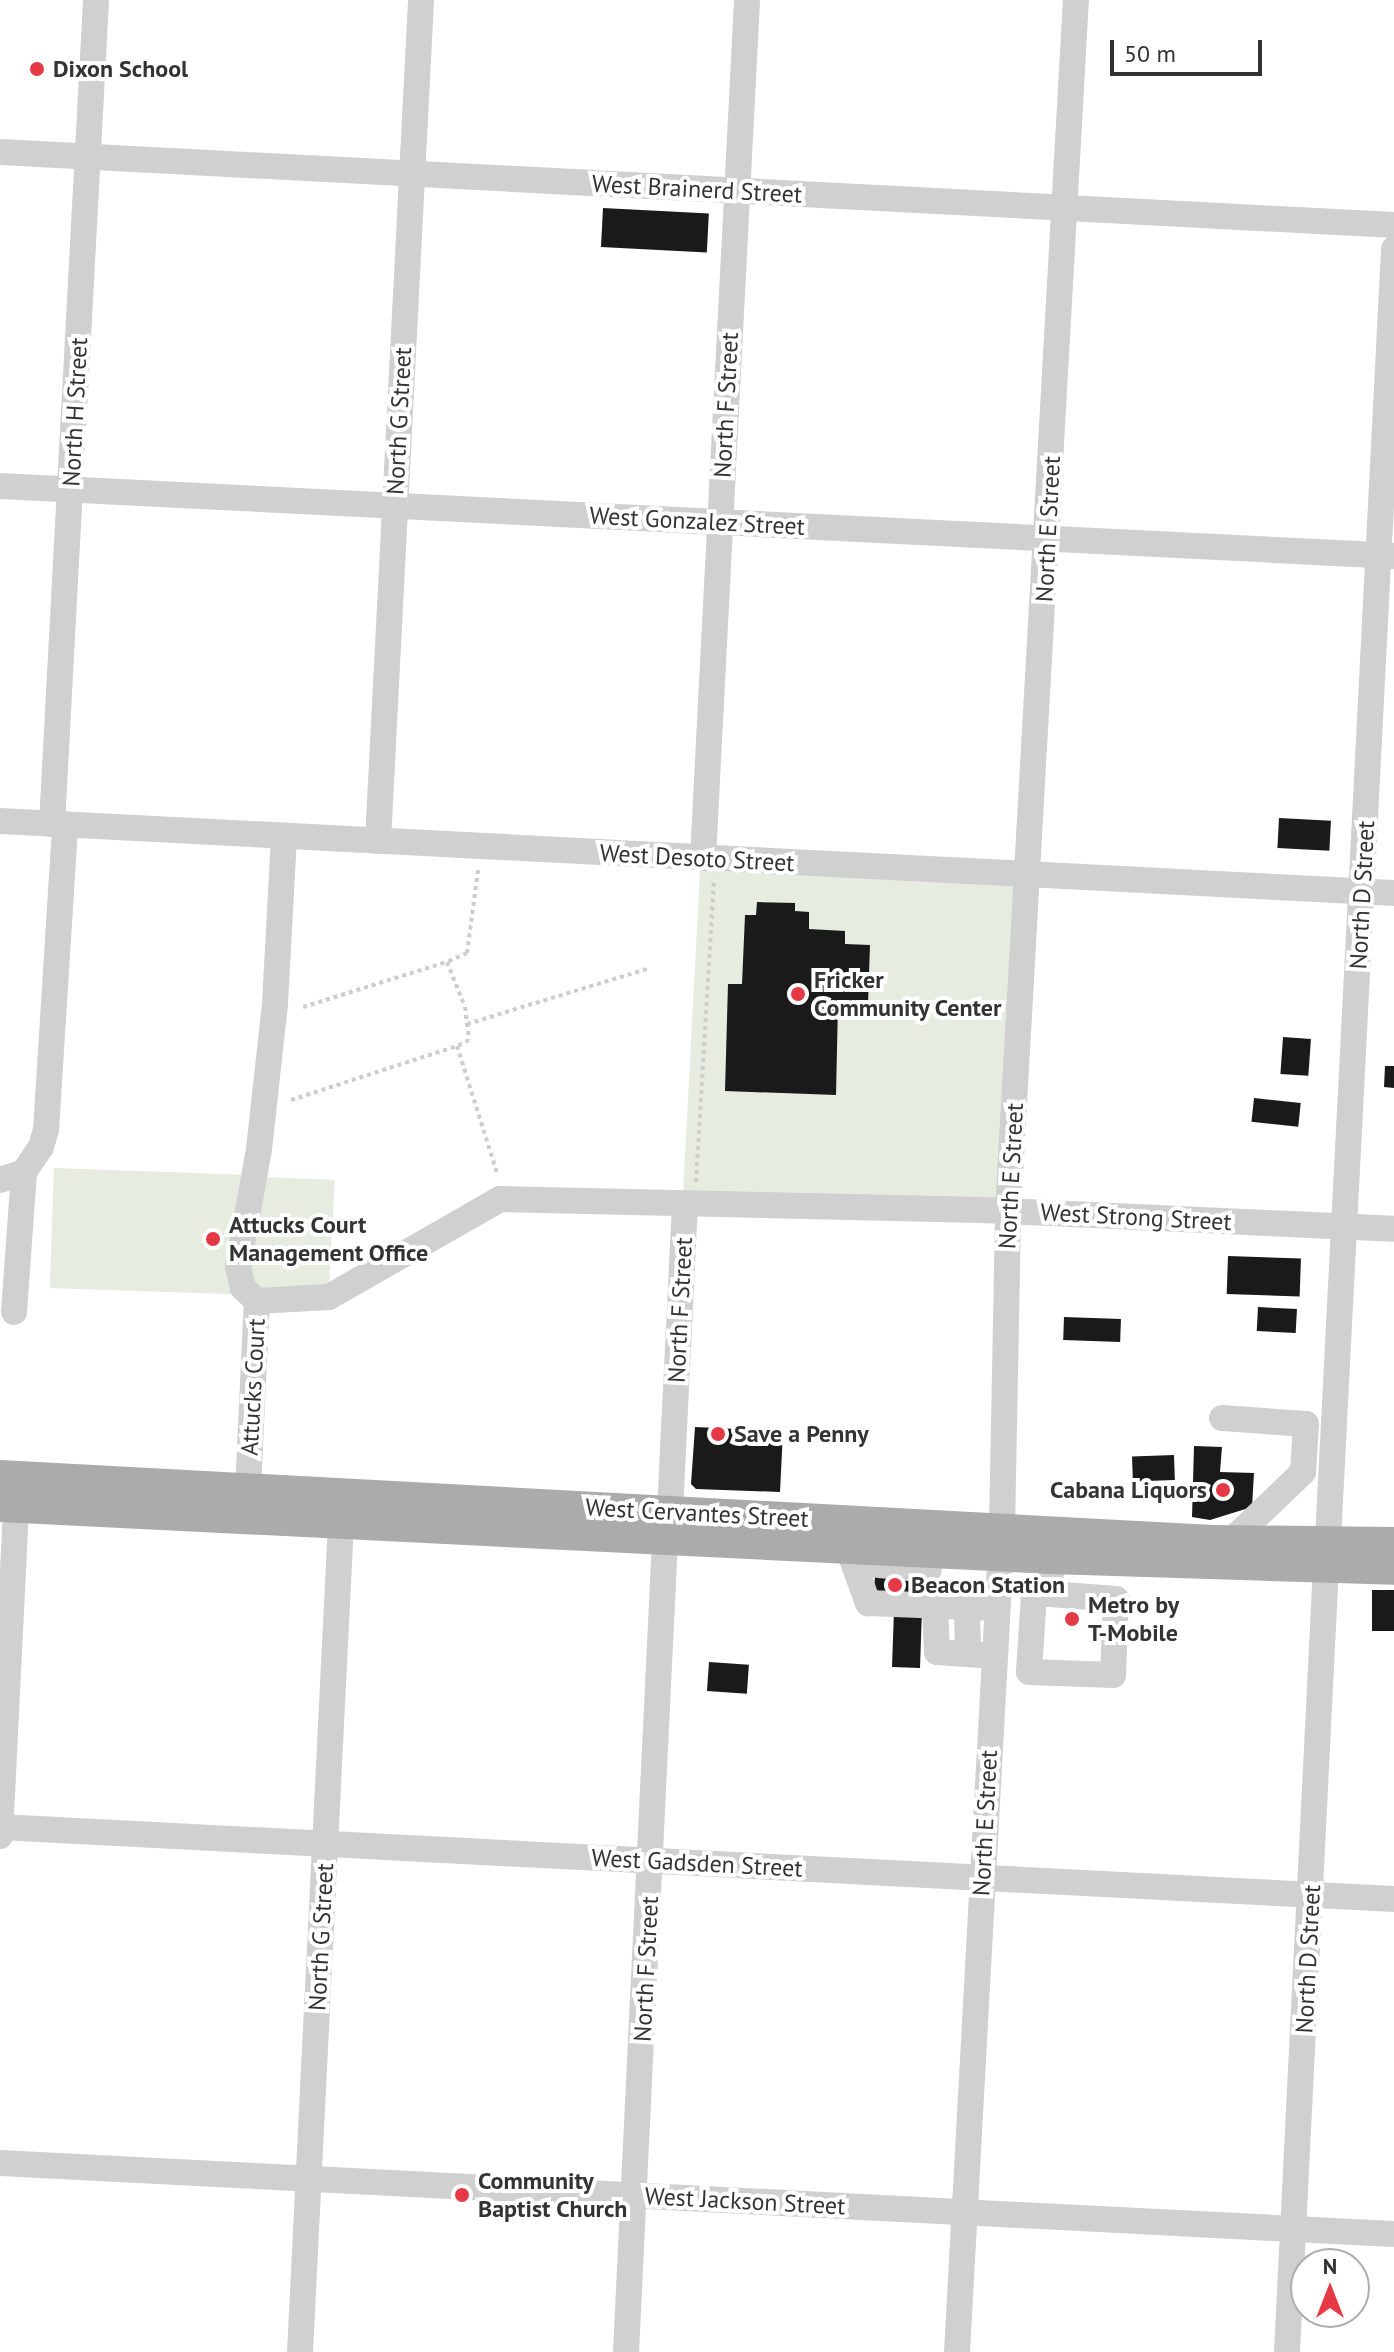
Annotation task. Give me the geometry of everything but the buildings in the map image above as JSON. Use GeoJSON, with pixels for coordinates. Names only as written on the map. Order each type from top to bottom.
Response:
{"type":"FeatureCollection","features":[{"type":"Feature","properties":{"kind":"main road","name":"West Cervantes Street"},"geometry":{"type":"LineString","coordinates":[[0,1476],[507,1502],[850,1555],[930,1561],[1001,1542],[1051,1558],[1327,1553],[1394,1543]]}},
{"type":"Feature","properties":{"kind":"main road"},"geometry":{"type":"LineString","coordinates":[[81,1510],[107,1498],[130,1496],[228,1501],[248,1489]]}},
{"type":"Feature","properties":{"kind":"main road"},"geometry":{"type":"LineString","coordinates":[[341,1522],[346,1511],[358,1506],[466,1512],[507,1502]]}},
{"type":"Feature","properties":{"kind":"main road","name":"West Cervantes Street"},"geometry":{"type":"LineString","coordinates":[[8,1506],[341,1522],[667,1525],[1001,1542],[1231,1541],[1327,1553],[1394,1569]]}},
{"type":"Feature","properties":{"kind":"street","name":"North H Street"},"geometry":{"type":"LineString","coordinates":[[12,1176],[41,1147],[46,1130],[70,490],[96,0]]}},
{"type":"Feature","properties":{"kind":"street","name":"North G Street"},"geometry":{"type":"LineString","coordinates":[[378,841],[421,0]]}},
{"type":"Feature","properties":{"kind":"street","name":"North F Street"},"geometry":{"type":"LineString","coordinates":[[709,859],[720,522],[747,0]]}},
{"type":"Feature","properties":{"kind":"street","name":"North E Street"},"geometry":{"type":"LineString","coordinates":[[957,2352],[981,1878],[982,1655],[997,1615],[1008,1211],[1076,0]]}},
{"type":"Feature","properties":{"kind":"street","name":"West Brainerd Street"},"geometry":{"type":"LineString","coordinates":[[0,152],[1394,225]]}},
{"type":"Feature","properties":{"kind":"street","name":"North D Street"},"geometry":{"type":"LineString","coordinates":[[1287,2352],[1362,892],[1386,556],[1394,249]]}},
{"type":"Feature","properties":{"kind":"street","name":"West Gonzalez Street"},"geometry":{"type":"LineString","coordinates":[[0,486],[1386,556]]}},
{"type":"Feature","properties":{"kind":"street","name":"West Desoto Street"},"geometry":{"type":"LineString","coordinates":[[0,821],[1394,893]]}},
{"type":"Feature","properties":{"kind":"street","name":"Attucks Court"},"geometry":{"type":"LineString","coordinates":[[248,1489],[257,1301],[243,1288],[238,1267],[259,1149],[275,1003],[284,836]]}},
{"type":"Feature","properties":{"kind":"street"},"geometry":{"type":"LineString","coordinates":[[12,1176],[14,1312]]}},
{"type":"Feature","properties":{"kind":"street"},"geometry":{"type":"LineString","coordinates":[[257,1301],[329,1297],[500,1199]]}},
{"type":"Feature","properties":{"kind":"street","name":"West Strong Street"},"geometry":{"type":"LineString","coordinates":[[500,1199],[1008,1211],[1394,1229]]}},
{"type":"Feature","properties":{"kind":"street","name":"North F Street"},"geometry":{"type":"LineString","coordinates":[[626,2352],[667,1525],[690,1204]]}},
{"type":"Feature","properties":{"kind":"street"},"geometry":{"type":"LineString","coordinates":[[1222,1418],[1306,1424],[1303,1472],[1231,1541]]}},
{"type":"Feature","properties":{"kind":"street"},"geometry":{"type":"LineString","coordinates":[[1304,1451],[1333,1452]]}},
{"type":"Feature","properties":{"kind":"street"},"geometry":{"type":"LineString","coordinates":[[0,1836],[8,1506]]}},
{"type":"Feature","properties":{"kind":"street","name":"North G Street"},"geometry":{"type":"LineString","coordinates":[[300,2352],[341,1522]]}},
{"type":"Feature","properties":{"kind":"street"},"geometry":{"type":"LineString","coordinates":[[850,1555],[868,1603],[967,1607],[1032,1624]]}},
{"type":"Feature","properties":{"kind":"street"},"geometry":{"type":"LineString","coordinates":[[1050,1594],[1051,1558]]}},
{"type":"Feature","properties":{"kind":"street"},"geometry":{"type":"LineString","coordinates":[[930,1561],[930,1606],[937,1652],[982,1655],[967,1607]]}},
{"type":"Feature","properties":{"kind":"street"},"geometry":{"type":"LineString","coordinates":[[1034,1594],[1050,1594],[1116,1599],[1113,1675],[1029,1672],[1034,1594]]}},
{"type":"Feature","properties":{"kind":"street","name":"West Gadsden Street"},"geometry":{"type":"LineString","coordinates":[[0,1827],[1394,1899]]}},
{"type":"Feature","properties":{"kind":"street","name":"West Jackson Street"},"geometry":{"type":"LineString","coordinates":[[0,2163],[1394,2234]]}},
{"type":"Feature","properties":{"kind":"path"},"geometry":{"type":"LineString","coordinates":[[690,1204],[709,859]]}},
{"type":"Feature","properties":{"kind":"path"},"geometry":{"type":"LineString","coordinates":[[303,1007],[467,953],[478,870]]}},
{"type":"Feature","properties":{"kind":"path"},"geometry":{"type":"LineString","coordinates":[[291,1100],[469,1040],[465,1007],[447,962]]}},
{"type":"Feature","properties":{"kind":"path"},"geometry":{"type":"LineString","coordinates":[[467,1024],[650,968]]}},
{"type":"Feature","properties":{"kind":"path"},"geometry":{"type":"LineString","coordinates":[[457,1046],[497,1165],[500,1199]]}},
{"type":"Feature","properties":{"kind":"shaded area"},"geometry":{"type":"Polygon","coordinates":[[[700,870],[1015,886],[998,1208],[683,1192],[700,870]]]}},
{"type":"Feature","properties":{"kind":"shaded area"},"geometry":{"type":"Polygon","coordinates":[[[54,1168],[244,1175],[240,1295],[50,1288],[54,1168]]]}},
{"type":"Feature","properties":{"kind":"shaded area"},"geometry":{"type":"Polygon","coordinates":[[[264,1177],[335,1180],[328,1302],[266,1299],[252,1282],[249,1267],[264,1177]]]}},
{"type":"Feature","properties":{"kind":"place","name":"Dixon School"},"geometry":{"type":"Point","coordinates":[37,69]}},
{"type":"Feature","properties":{"kind":"place","name":"Fricker Community Center"},"geometry":{"type":"Point","coordinates":[798,994]}},
{"type":"Feature","properties":{"kind":"place","name":"Attucks Court Management Office"},"geometry":{"type":"Point","coordinates":[213,1239]}},
{"type":"Feature","properties":{"kind":"place","name":"Save a Penny"},"geometry":{"type":"Point","coordinates":[718,1434]}},
{"type":"Feature","properties":{"kind":"place","name":"Cabana Liquors"},"geometry":{"type":"Point","coordinates":[1223,1490]}},
{"type":"Feature","properties":{"kind":"place","name":"Beacon Station"},"geometry":{"type":"Point","coordinates":[895,1585]}},
{"type":"Feature","properties":{"kind":"place","name":"Metro by T-Mobile"},"geometry":{"type":"Point","coordinates":[1072,1619]}},
{"type":"Feature","properties":{"kind":"place","name":"Community Baptist Church"},"geometry":{"type":"Point","coordinates":[462,2195]}}]}
